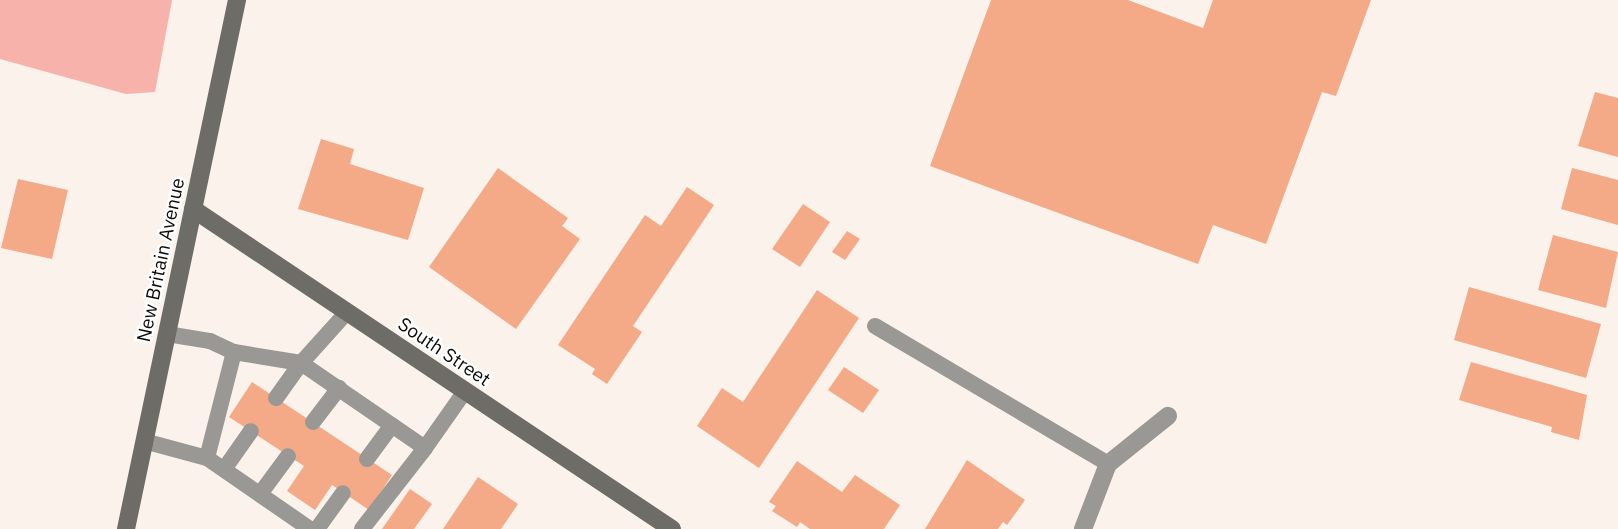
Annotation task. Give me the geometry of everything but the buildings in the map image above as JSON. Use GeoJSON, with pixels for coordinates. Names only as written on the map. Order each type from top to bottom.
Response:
{"type":"FeatureCollection","features":[{"type":"Feature","properties":{"kind":"street","name":"New Britain Avenue"},"geometry":{"type":"LineString","coordinates":[[126,529],[237,0]]}},
{"type":"Feature","properties":{"kind":"street","name":"South Street"},"geometry":{"type":"LineString","coordinates":[[193,209],[672,529]]}},
{"type":"Feature","properties":{"kind":"street"},"geometry":{"type":"LineString","coordinates":[[1083,529],[1108,464],[1168,416]]}},
{"type":"Feature","properties":{"kind":"lane"},"geometry":{"type":"LineString","coordinates":[[276,398],[301,363],[347,312]]}},
{"type":"Feature","properties":{"kind":"lane"},"geometry":{"type":"LineString","coordinates":[[875,326],[1108,464]]}},
{"type":"Feature","properties":{"kind":"lane"},"geometry":{"type":"LineString","coordinates":[[167,334],[210,341],[234,352],[301,363],[425,448]]}},
{"type":"Feature","properties":{"kind":"lane"},"geometry":{"type":"LineString","coordinates":[[206,458],[234,352]]}},
{"type":"Feature","properties":{"kind":"lane"},"geometry":{"type":"LineString","coordinates":[[313,422],[338,388]]}},
{"type":"Feature","properties":{"kind":"lane"},"geometry":{"type":"LineString","coordinates":[[362,529],[465,391]]}},
{"type":"Feature","properties":{"kind":"lane"},"geometry":{"type":"LineString","coordinates":[[367,458],[392,425]]}},
{"type":"Feature","properties":{"kind":"lane"},"geometry":{"type":"LineString","coordinates":[[225,468],[251,431]]}},
{"type":"Feature","properties":{"kind":"lane"},"geometry":{"type":"LineString","coordinates":[[144,441],[206,458],[225,468],[310,529]]}},
{"type":"Feature","properties":{"kind":"lane"},"geometry":{"type":"LineString","coordinates":[[260,494],[288,456]]}},
{"type":"Feature","properties":{"kind":"lane"},"geometry":{"type":"LineString","coordinates":[[317,529],[343,493]]}},
{"type":"Feature","properties":{"kind":"shaded area"},"geometry":{"type":"Polygon","coordinates":[[[0,0],[172,0],[155,92],[126,94],[0,59],[0,0]]]}}]}
